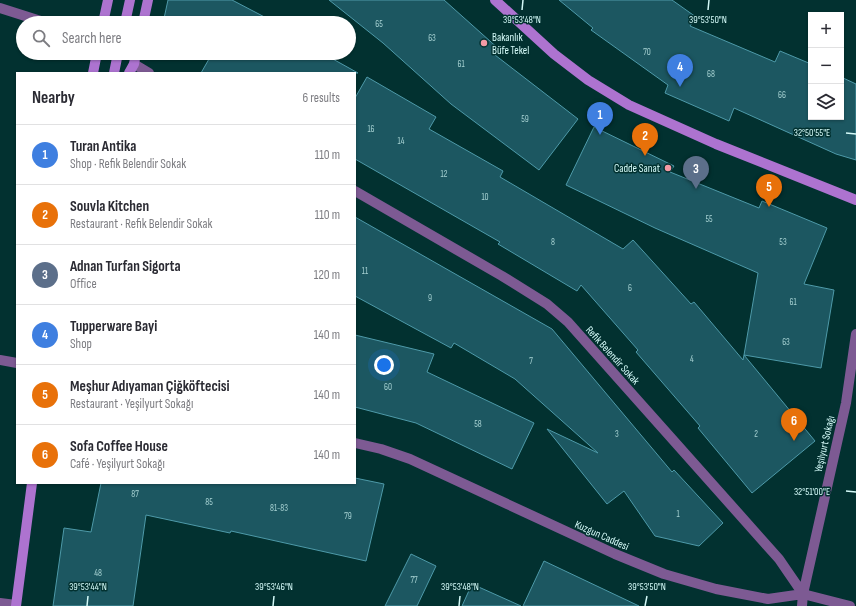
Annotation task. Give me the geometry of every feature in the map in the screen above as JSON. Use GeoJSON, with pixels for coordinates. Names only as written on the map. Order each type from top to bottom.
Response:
{"type":"FeatureCollection","features":[{"type":"Feature","properties":{"kind":"main road"},"geometry":{"type":"LineString","coordinates":[[105,16],[108,0]]}},
{"type":"Feature","properties":{"kind":"main road"},"geometry":{"type":"LineString","coordinates":[[127,16],[130,0]]}},
{"type":"Feature","properties":{"kind":"main road"},"geometry":{"type":"LineString","coordinates":[[145,16],[148,0]]}},
{"type":"Feature","properties":{"kind":"main road"},"geometry":{"type":"LineString","coordinates":[[495,0],[554,54],[588,80],[629,105],[716,144],[856,200]]}},
{"type":"Feature","properties":{"kind":"main road"},"geometry":{"type":"LineString","coordinates":[[93,72],[96,60]]}},
{"type":"Feature","properties":{"kind":"main road"},"geometry":{"type":"LineString","coordinates":[[114,72],[117,60]]}},
{"type":"Feature","properties":{"kind":"main road"},"geometry":{"type":"LineString","coordinates":[[16,606],[32,484]]}},
{"type":"Feature","properties":{"kind":"street"},"geometry":{"type":"LineString","coordinates":[[0,8],[25,16]]}},
{"type":"Feature","properties":{"kind":"street"},"geometry":{"type":"LineString","coordinates":[[131,69],[144,72]]}},
{"type":"Feature","properties":{"kind":"street","name":"Refik Belendir Sokak"},"geometry":{"type":"LineString","coordinates":[[356,191],[502,276],[547,304],[568,322],[779,559],[803,594]]}},
{"type":"Feature","properties":{"kind":"street","name":"Yeşilyurt Sokağı"},"geometry":{"type":"LineString","coordinates":[[802,606],[803,594],[846,403],[856,334]]}},
{"type":"Feature","properties":{"kind":"street"},"geometry":{"type":"LineString","coordinates":[[0,360],[16,363]]}},
{"type":"Feature","properties":{"kind":"street","name":"Kuzgun Caddesi"},"geometry":{"type":"LineString","coordinates":[[356,443],[410,458],[615,554],[664,574],[716,588],[768,599],[803,594],[850,606]]}},
{"type":"Feature","properties":{"kind":"street"},"geometry":{"type":"LineString","coordinates":[[0,603],[16,606]]}},
{"type":"Feature","properties":{"kind":"building"},"geometry":{"type":"Polygon","coordinates":[[[168,0],[232,0],[263,16],[165,16],[168,0]]]}},
{"type":"Feature","properties":{"kind":"building"},"geometry":{"type":"Polygon","coordinates":[[[329,0],[444,0],[500,50],[495,55],[578,119],[539,170],[451,104],[383,43],[356,22],[356,16],[349,16],[329,0]]]}},
{"type":"Feature","properties":{"kind":"building"},"geometry":{"type":"Polygon","coordinates":[[[559,0],[672,0],[696,17],[690,26],[775,62],[780,51],[808,63],[808,120],[844,120],[844,78],[856,84],[856,160],[836,154],[734,108],[729,121],[665,93],[668,85],[591,30],[593,28],[559,0]]]}},
{"type":"Feature","properties":{"kind":"building"},"geometry":{"type":"Polygon","coordinates":[[[208,60],[335,60],[358,73],[356,72],[202,72],[208,60]]]}},
{"type":"Feature","properties":{"kind":"building"},"geometry":{"type":"Polygon","coordinates":[[[367,77],[436,117],[429,129],[503,171],[500,177],[623,249],[633,240],[691,304],[694,302],[743,360],[744,355],[815,441],[752,493],[698,428],[700,426],[636,352],[638,350],[581,285],[577,291],[498,244],[500,242],[356,160],[356,96],[367,77]]]}},
{"type":"Feature","properties":{"kind":"building"},"geometry":{"type":"Polygon","coordinates":[[[594,127],[674,166],[670,172],[759,208],[762,201],[827,228],[804,284],[834,290],[821,368],[744,355],[758,273],[655,228],[566,185],[594,127]]]}},
{"type":"Feature","properties":{"kind":"building"},"geometry":{"type":"Polygon","coordinates":[[[356,218],[552,329],[672,472],[674,470],[723,523],[699,546],[655,536],[624,491],[607,504],[547,429],[598,453],[515,379],[454,343],[451,348],[356,297],[356,218]]]}},
{"type":"Feature","properties":{"kind":"building"},"geometry":{"type":"Polygon","coordinates":[[[356,335],[434,354],[427,372],[534,423],[512,469],[416,423],[356,407],[356,335]]]}},
{"type":"Feature","properties":{"kind":"building"},"geometry":{"type":"Polygon","coordinates":[[[356,478],[384,484],[366,561],[231,531],[230,533],[146,515],[133,606],[53,606],[64,528],[91,532],[101,484],[356,484],[356,478]]]}},
{"type":"Feature","properties":{"kind":"building"},"geometry":{"type":"Polygon","coordinates":[[[411,554],[436,566],[417,606],[385,606],[411,554]]]}},
{"type":"Feature","properties":{"kind":"building"},"geometry":{"type":"Polygon","coordinates":[[[544,561],[639,606],[523,606],[544,561]]]}},
{"type":"Feature","properties":{"kind":"building"},"geometry":{"type":"Polygon","coordinates":[[[472,584],[521,606],[462,606],[472,584]]]}},
{"type":"Feature","properties":{"kind":"place","name":"Bakanlık Büfe Tekel"},"geometry":{"type":"Point","coordinates":[484,43]}},
{"type":"Feature","properties":{"kind":"place","name":"Tupperware Bayi"},"geometry":{"type":"Point","coordinates":[680,87]}},
{"type":"Feature","properties":{"kind":"place","name":"Turan Antika"},"geometry":{"type":"Point","coordinates":[600,135]}},
{"type":"Feature","properties":{"kind":"place","name":"Souvla Kitchen"},"geometry":{"type":"Point","coordinates":[645,156]}},
{"type":"Feature","properties":{"kind":"place","name":"Cadde Sanat"},"geometry":{"type":"Point","coordinates":[668,168]}},
{"type":"Feature","properties":{"kind":"place","name":"Adnan Turfan Sigorta"},"geometry":{"type":"Point","coordinates":[696,189]}},
{"type":"Feature","properties":{"kind":"place","name":"Meşhur Adıyaman Çiğköftecisi"},"geometry":{"type":"Point","coordinates":[769,207]}},
{"type":"Feature","properties":{"kind":"place","name":"Sofa Coffee House"},"geometry":{"type":"Point","coordinates":[794,441]}}]}
